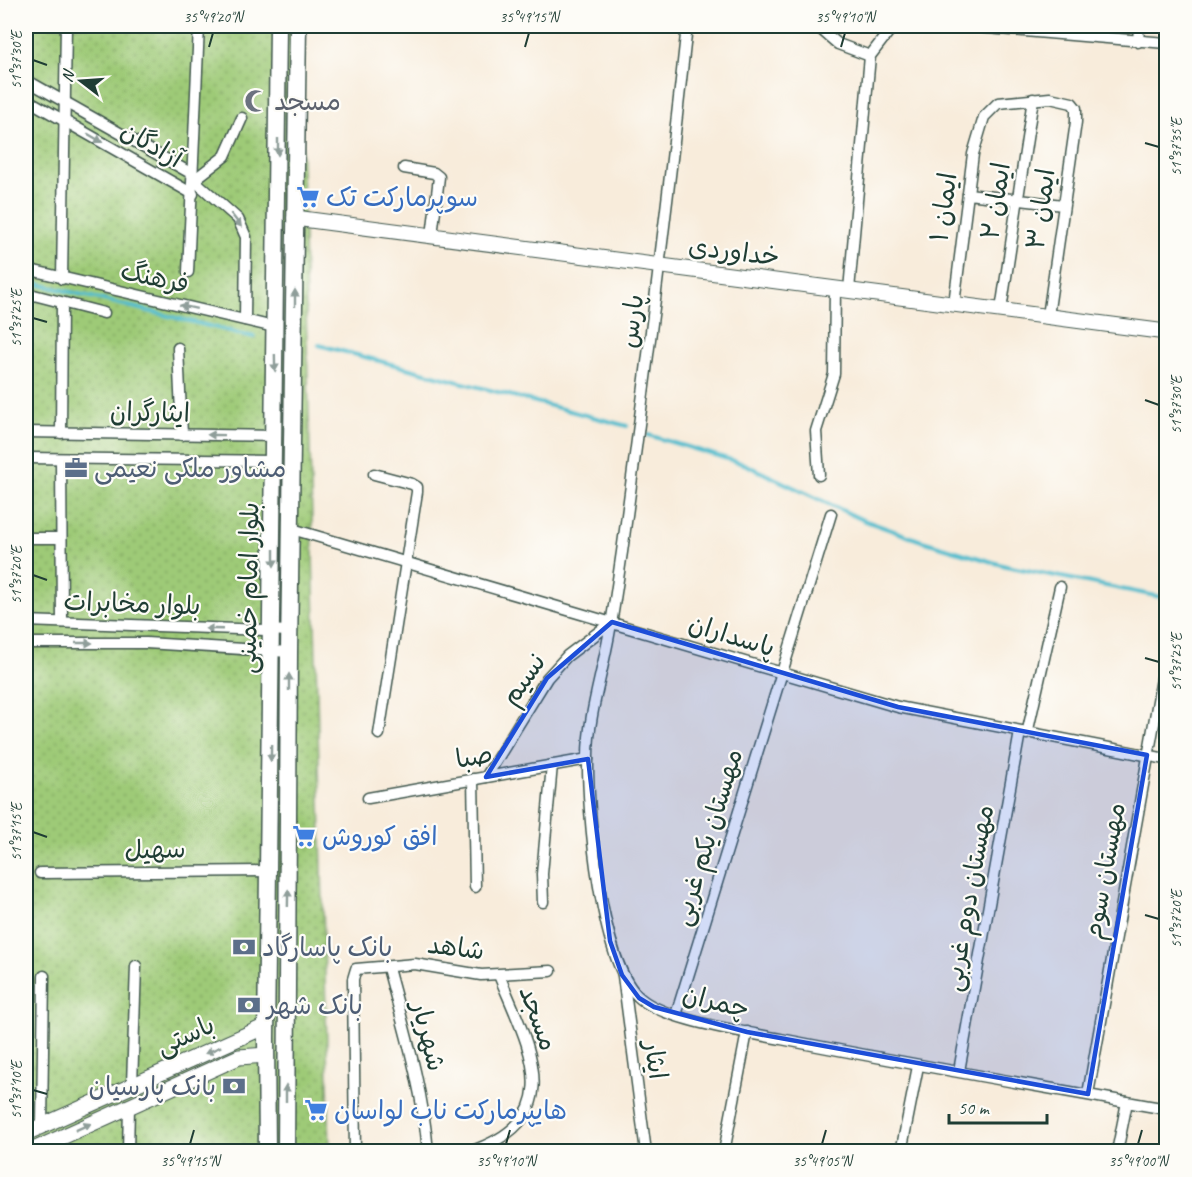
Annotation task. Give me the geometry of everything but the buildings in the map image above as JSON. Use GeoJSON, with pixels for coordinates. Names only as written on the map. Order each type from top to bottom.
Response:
{"type":"FeatureCollection","features":[{"type":"Feature","properties":{"kind":"main road","name":"بلوار امام خمینی"},"geometry":{"type":"LineString","coordinates":[[278,26],[274,461],[281,631],[286,1152]]}},
{"type":"Feature","properties":{"kind":"main road","name":"بلوار امام خمینی"},"geometry":{"type":"LineString","coordinates":[[281,631],[292,529],[298,26]]}},
{"type":"Feature","properties":{"kind":"main road","name":"بلوار امام خمینی"},"geometry":{"type":"LineString","coordinates":[[267,1152],[266,1026],[270,871],[281,651]]}},
{"type":"Feature","properties":{"kind":"street"},"geometry":{"type":"LineString","coordinates":[[62,279],[66,26]]}},
{"type":"Feature","properties":{"kind":"street"},"geometry":{"type":"LineString","coordinates":[[188,272],[199,26]]}},
{"type":"Feature","properties":{"kind":"street","name":"پارس"},"geometry":{"type":"LineString","coordinates":[[612,622],[661,266],[687,26]]}},
{"type":"Feature","properties":{"kind":"street"},"geometry":{"type":"LineString","coordinates":[[817,26],[838,44],[870,56]]}},
{"type":"Feature","properties":{"kind":"street"},"geometry":{"type":"LineString","coordinates":[[819,475],[816,431],[834,374],[870,56],[893,26]]}},
{"type":"Feature","properties":{"kind":"street"},"geometry":{"type":"LineString","coordinates":[[963,26],[1167,43]]}},
{"type":"Feature","properties":{"kind":"street"},"geometry":{"type":"LineString","coordinates":[[1138,42],[1139,26]]}},
{"type":"Feature","properties":{"kind":"street","name":"آزادگان"},"geometry":{"type":"LineString","coordinates":[[26,80],[194,177],[238,219],[246,237],[245,320]]}},
{"type":"Feature","properties":{"kind":"street","name":"آزادگان"},"geometry":{"type":"LineString","coordinates":[[26,99],[193,194]]}},
{"type":"Feature","properties":{"kind":"street","name":"ایمان ۳"},"geometry":{"type":"LineString","coordinates":[[1033,99],[1061,100],[1072,103],[1076,108],[1048,316]]}},
{"type":"Feature","properties":{"kind":"street","name":"ایمان ۱"},"geometry":{"type":"LineString","coordinates":[[954,304],[973,154],[984,117],[998,104],[1033,99]]}},
{"type":"Feature","properties":{"kind":"street","name":"ایمان ۲"},"geometry":{"type":"LineString","coordinates":[[1001,310],[1033,99]]}},
{"type":"Feature","properties":{"kind":"street"},"geometry":{"type":"LineString","coordinates":[[194,177],[225,156],[243,118]]}},
{"type":"Feature","properties":{"kind":"street"},"geometry":{"type":"LineString","coordinates":[[404,168],[434,173],[439,177],[432,236]]}},
{"type":"Feature","properties":{"kind":"street"},"geometry":{"type":"LineString","coordinates":[[968,194],[1063,205]]}},
{"type":"Feature","properties":{"kind":"street","name":"خداوردی"},"geometry":{"type":"LineString","coordinates":[[295,218],[1167,332]]}},
{"type":"Feature","properties":{"kind":"street","name":"فرهنگ"},"geometry":{"type":"LineString","coordinates":[[26,269],[274,327]]}},
{"type":"Feature","properties":{"kind":"street"},"geometry":{"type":"LineString","coordinates":[[26,293],[104,312]]}},
{"type":"Feature","properties":{"kind":"street"},"geometry":{"type":"LineString","coordinates":[[61,433],[62,303]]}},
{"type":"Feature","properties":{"kind":"street"},"geometry":{"type":"LineString","coordinates":[[178,348],[182,435]]}},
{"type":"Feature","properties":{"kind":"street","name":"ایثارگران"},"geometry":{"type":"LineString","coordinates":[[26,432],[274,436]]}},
{"type":"Feature","properties":{"kind":"street","name":"ایثارگران"},"geometry":{"type":"LineString","coordinates":[[26,458],[274,461]]}},
{"type":"Feature","properties":{"kind":"street"},"geometry":{"type":"LineString","coordinates":[[61,459],[62,622]]}},
{"type":"Feature","properties":{"kind":"street"},"geometry":{"type":"LineString","coordinates":[[374,474],[417,487],[379,734]]}},
{"type":"Feature","properties":{"kind":"street","name":"مهستان یکم غربی"},"geometry":{"type":"LineString","coordinates":[[676,1015],[831,514]]}},
{"type":"Feature","properties":{"kind":"street","name":"پاسداران"},"geometry":{"type":"LineString","coordinates":[[292,529],[898,707],[1167,759]]}},
{"type":"Feature","properties":{"kind":"street"},"geometry":{"type":"LineString","coordinates":[[26,538],[61,538]]}},
{"type":"Feature","properties":{"kind":"street","name":"مهستان دوم غربی"},"geometry":{"type":"LineString","coordinates":[[959,1071],[1024,733],[1060,586]]}},
{"type":"Feature","properties":{"kind":"street","name":"بلوار مخابرات"},"geometry":{"type":"LineString","coordinates":[[26,621],[281,631]]}},
{"type":"Feature","properties":{"kind":"street","name":"چمران"},"geometry":{"type":"LineString","coordinates":[[612,622],[589,732],[588,759],[596,855],[610,941],[622,975],[639,998],[676,1015],[747,1032],[918,1066],[959,1071],[1167,1109]]}},
{"type":"Feature","properties":{"kind":"street","name":"نسیم"},"geometry":{"type":"LineString","coordinates":[[486,777],[547,678],[567,656],[612,622]]}},
{"type":"Feature","properties":{"kind":"street","name":"بلوار مخابرات"},"geometry":{"type":"LineString","coordinates":[[26,643],[146,643],[281,651]]}},
{"type":"Feature","properties":{"kind":"street","name":"مهستان سوم"},"geometry":{"type":"LineString","coordinates":[[1088,1094],[1148,755],[1163,695],[1167,656]]}},
{"type":"Feature","properties":{"kind":"street","name":"صبا"},"geometry":{"type":"LineString","coordinates":[[368,798],[588,759]]}},
{"type":"Feature","properties":{"kind":"street"},"geometry":{"type":"LineString","coordinates":[[543,902],[542,874],[552,765]]}},
{"type":"Feature","properties":{"kind":"street"},"geometry":{"type":"LineString","coordinates":[[472,779],[475,887]]}},
{"type":"Feature","properties":{"kind":"street","name":"سهیل"},"geometry":{"type":"LineString","coordinates":[[40,873],[270,871]]}},
{"type":"Feature","properties":{"kind":"street","name":"شاهد"},"geometry":{"type":"LineString","coordinates":[[355,1152],[353,979],[356,969],[415,964],[481,975],[551,971]]}},
{"type":"Feature","properties":{"kind":"street"},"geometry":{"type":"LineString","coordinates":[[132,1085],[136,966]]}},
{"type":"Feature","properties":{"kind":"street","name":"شهریار"},"geometry":{"type":"LineString","coordinates":[[388,968],[417,1081],[428,1152]]}},
{"type":"Feature","properties":{"kind":"street","name":"مسجد"},"geometry":{"type":"LineString","coordinates":[[469,1152],[504,1137],[520,1119],[528,1109],[536,1075],[527,1040],[499,975]]}},
{"type":"Feature","properties":{"kind":"street","name":"ایثار"},"geometry":{"type":"LineString","coordinates":[[622,975],[646,1152]]}},
{"type":"Feature","properties":{"kind":"street"},"geometry":{"type":"LineString","coordinates":[[42,1125],[44,976]]}},
{"type":"Feature","properties":{"kind":"street","name":"باستی"},"geometry":{"type":"LineString","coordinates":[[26,1133],[266,1026]]}},
{"type":"Feature","properties":{"kind":"street"},"geometry":{"type":"LineString","coordinates":[[724,1152],[747,1032]]}},
{"type":"Feature","properties":{"kind":"street","name":"باستی"},"geometry":{"type":"LineString","coordinates":[[29,1152],[239,1057],[266,1055]]}},
{"type":"Feature","properties":{"kind":"street"},"geometry":{"type":"LineString","coordinates":[[901,1152],[918,1066]]}},
{"type":"Feature","properties":{"kind":"street"},"geometry":{"type":"LineString","coordinates":[[1118,1152],[1127,1102]]}},
{"type":"Feature","properties":{"kind":"street"},"geometry":{"type":"LineString","coordinates":[[128,1152],[129,1107]]}},
{"type":"Feature","properties":{"kind":"highlighted area"},"geometry":{"type":"Polygon","coordinates":[[[612,622],[898,707],[1147,755],[1088,1094],[747,1032],[654,1007],[639,998],[622,975],[610,941],[588,759],[486,777],[547,678],[612,622]]]}},
{"type":"Feature","properties":{"kind":"green space"},"geometry":{"type":"Polygon","coordinates":[[[26,26],[298,26],[330,1151],[26,1151],[26,26]]]}},
{"type":"Feature","properties":{"kind":"waterway"},"geometry":{"type":"LineString","coordinates":[[26,281],[254,337]]}},
{"type":"Feature","properties":{"kind":"waterway"},"geometry":{"type":"LineString","coordinates":[[319,345],[627,426]]}},
{"type":"Feature","properties":{"kind":"waterway"},"geometry":{"type":"LineString","coordinates":[[648,435],[744,464],[863,520],[919,540],[1006,566],[1166,598]]}},
{"type":"Feature","properties":{"kind":"place","name":"مسجد"},"geometry":{"type":"Point","coordinates":[256,101]}},
{"type":"Feature","properties":{"kind":"place","name":"سوپرمارکت تک"},"geometry":{"type":"Point","coordinates":[308,197]}},
{"type":"Feature","properties":{"kind":"place","name":"مشاور ملکی نعیمی"},"geometry":{"type":"Point","coordinates":[76,468]}},
{"type":"Feature","properties":{"kind":"place","name":"افق کوروش"},"geometry":{"type":"Point","coordinates":[304,836]}},
{"type":"Feature","properties":{"kind":"place","name":"بانک پاسارگاد"},"geometry":{"type":"Point","coordinates":[244,947]}},
{"type":"Feature","properties":{"kind":"place","name":"بانک شهر"},"geometry":{"type":"Point","coordinates":[249,1005]}},
{"type":"Feature","properties":{"kind":"place","name":"بانک پارسیان"},"geometry":{"type":"Point","coordinates":[234,1086]}},
{"type":"Feature","properties":{"kind":"place","name":"هایپرمارکت ناب لواسان"},"geometry":{"type":"Point","coordinates":[316,1110]}}]}
